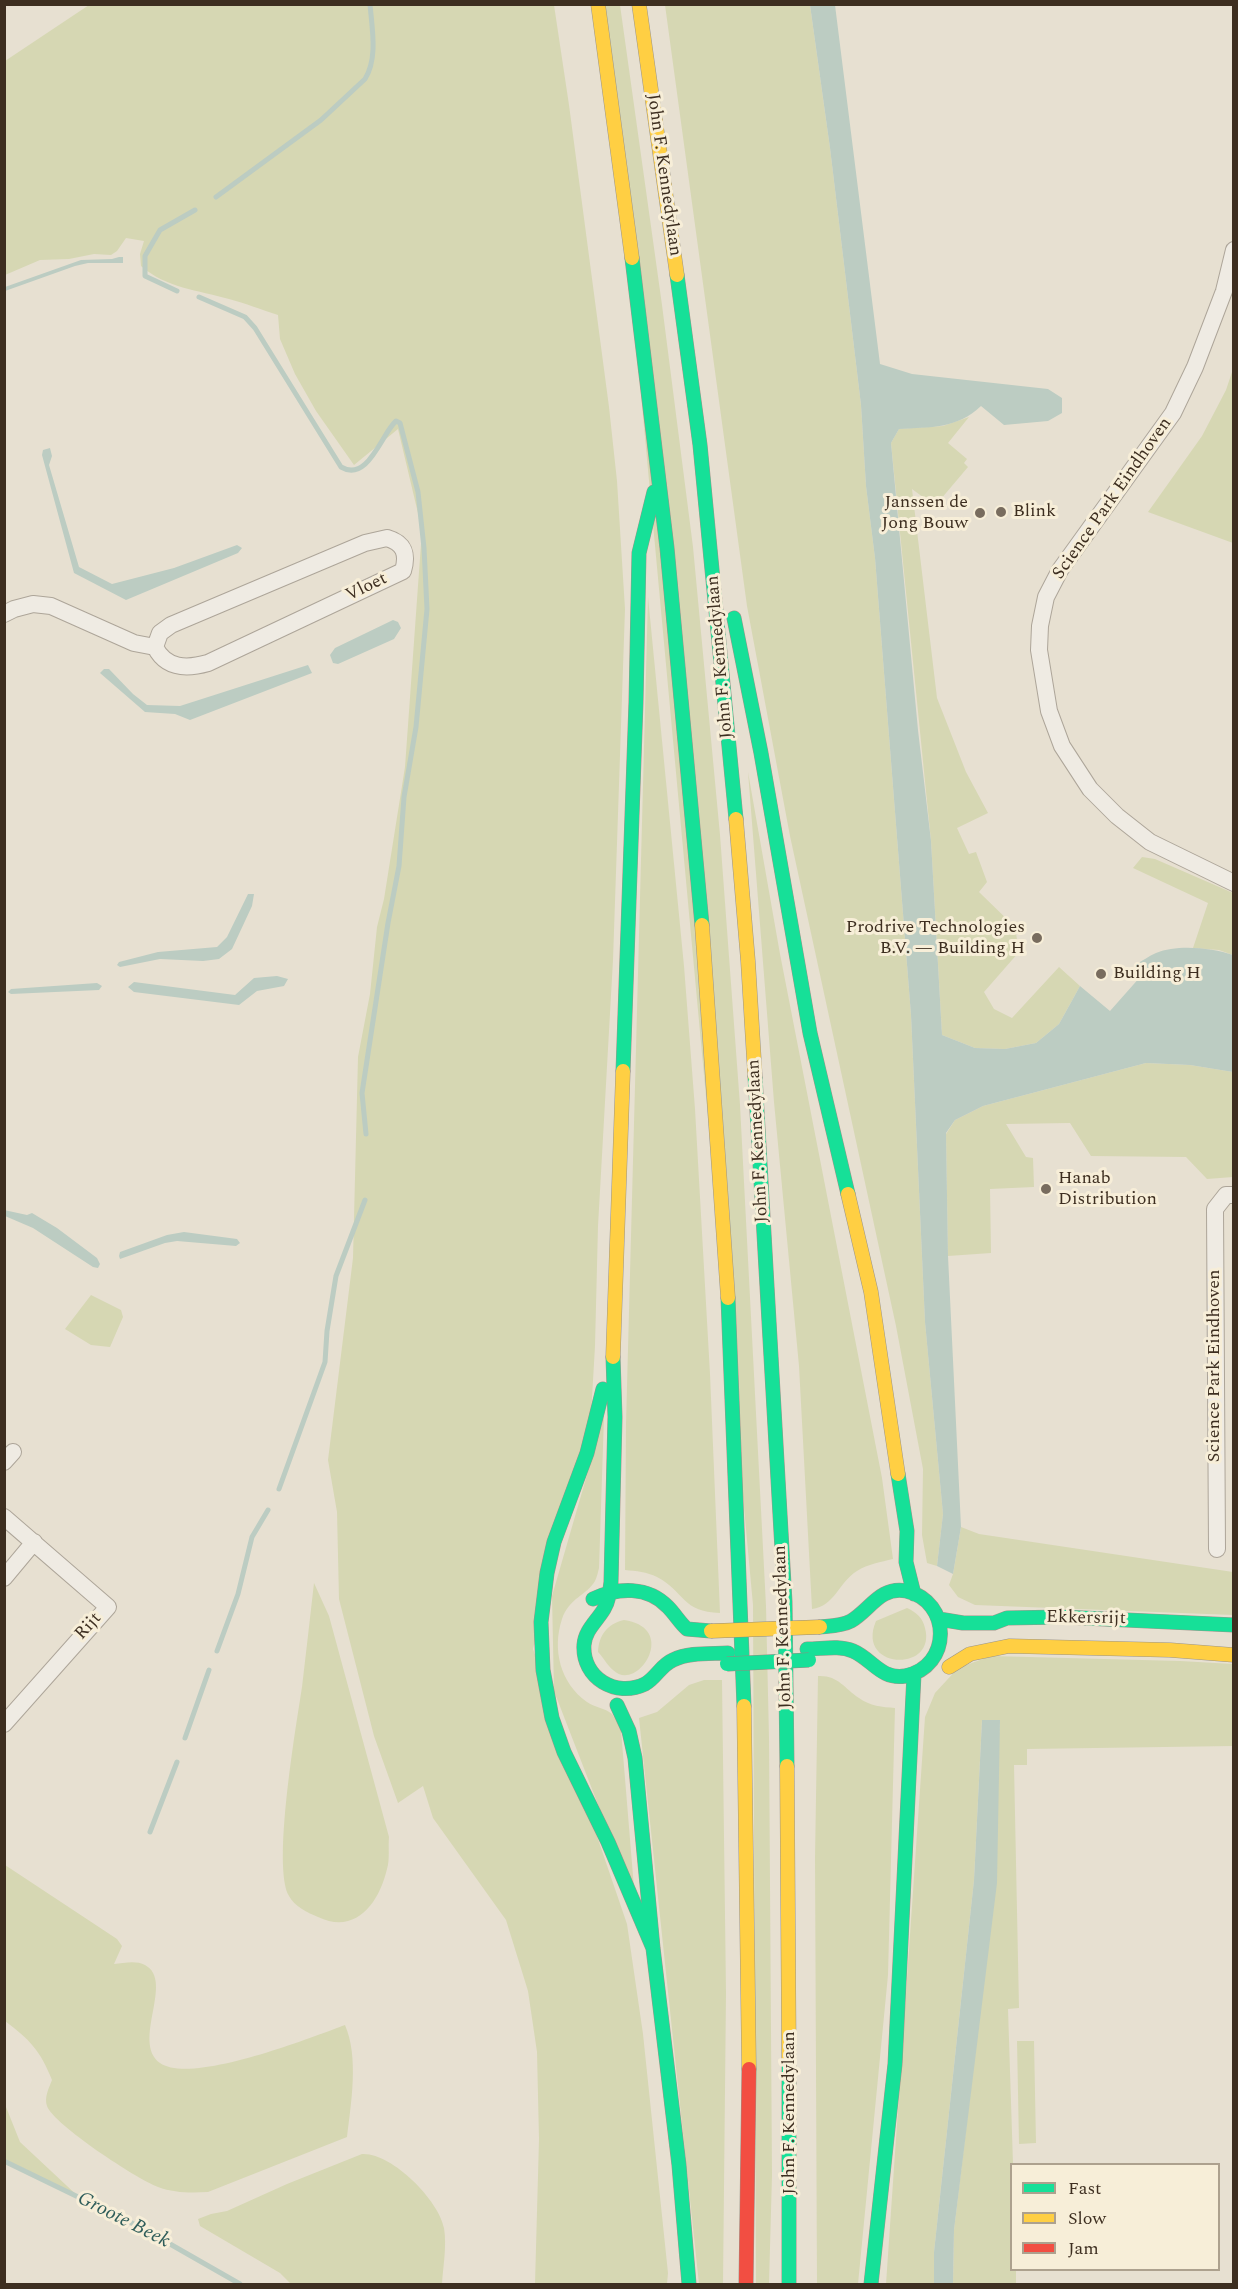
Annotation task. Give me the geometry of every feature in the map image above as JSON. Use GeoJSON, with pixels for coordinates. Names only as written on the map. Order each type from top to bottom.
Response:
{"type":"FeatureCollection","features":[{"type":"Feature","properties":{"kind":"main road"},"geometry":{"type":"LineString","coordinates":[[598,4],[659,472],[684,704],[704,938],[732,1367],[746,1733],[749,2162],[746,2284]]}},
{"type":"Feature","properties":{"kind":"main road","name":"John F. Kennedylaan"},"geometry":{"type":"LineString","coordinates":[[639,4],[700,445],[717,608],[748,961],[785,1602],[789,1909],[789,2284]]}},
{"type":"Feature","properties":{"kind":"main road"},"geometry":{"type":"LineString","coordinates":[[700,445],[727,582]]}},
{"type":"Feature","properties":{"kind":"main road"},"geometry":{"type":"LineString","coordinates":[[583,1607],[592,1599],[610,1591],[625,1589],[645,1592],[660,1601],[687,1629],[711,1631],[820,1627],[850,1622],[883,1594],[898,1591],[914,1594],[930,1604],[939,1619],[942,1633],[951,1644],[927,1666],[914,1674],[900,1677],[878,1671],[852,1651],[839,1648],[821,1654],[712,1660],[688,1655],[668,1662],[647,1683],[638,1687],[618,1689],[596,1677],[587,1666],[584,1654],[585,1642],[592,1622],[604,1609],[610,1591],[615,1417],[613,1337],[636,702],[639,553],[659,472]]}},
{"type":"Feature","properties":{"kind":"main road"},"geometry":{"type":"LineString","coordinates":[[731,605],[761,753],[810,1034],[871,1292],[908,1532],[924,1575]]}},
{"type":"Feature","properties":{"kind":"main road"},"geometry":{"type":"LineString","coordinates":[[613,1337],[597,1418],[583,1466],[552,1549],[544,1595],[541,1647],[546,1694],[560,1742],[601,1827],[653,1948]]}},
{"type":"Feature","properties":{"kind":"main road"},"geometry":{"type":"LineString","coordinates":[[908,1532],[904,1545],[909,1581],[914,1594]]}},
{"type":"Feature","properties":{"kind":"main road"},"geometry":{"type":"LineString","coordinates":[[956,1608],[973,1613],[994,1613],[1007,1618]]}},
{"type":"Feature","properties":{"kind":"main road","name":"Ekkersrijt"},"geometry":{"type":"LineString","coordinates":[[939,1619],[963,1623],[994,1623],[1007,1618],[1062,1617],[1233,1625]]}},
{"type":"Feature","properties":{"kind":"main road","name":"Ekkersrijt"},"geometry":{"type":"LineString","coordinates":[[951,1644],[994,1641],[1009,1646],[1127,1648],[1233,1655]]}},
{"type":"Feature","properties":{"kind":"main road","name":"Ekkersrijt"},"geometry":{"type":"LineString","coordinates":[[898,1691],[913,1690],[969,1653],[995,1651],[1009,1646]]}},
{"type":"Feature","properties":{"kind":"main road"},"geometry":{"type":"LineString","coordinates":[[821,1654],[842,1663]]}},
{"type":"Feature","properties":{"kind":"main road"},"geometry":{"type":"LineString","coordinates":[[691,1668],[712,1660]]}},
{"type":"Feature","properties":{"kind":"main road"},"geometry":{"type":"LineString","coordinates":[[871,2284],[895,2064],[914,1674]]}},
{"type":"Feature","properties":{"kind":"main road"},"geometry":{"type":"LineString","coordinates":[[600,1700],[617,1706],[637,1705]]}},
{"type":"Feature","properties":{"kind":"main road"},"geometry":{"type":"LineString","coordinates":[[617,1706],[629,1731],[635,1758],[653,1948],[679,2164],[689,2284]]}},
{"type":"Feature","properties":{"kind":"street","name":"Science Park Eindhoven"},"geometry":{"type":"LineString","coordinates":[[1233,250],[1224,291],[1195,367],[1178,403],[1060,570],[1046,597],[1040,626],[1039,650],[1049,711],[1062,746],[1090,789],[1117,816],[1150,842],[1233,883]]}},
{"type":"Feature","properties":{"kind":"street","name":"Vloet"},"geometry":{"type":"LineString","coordinates":[[387,538],[396,540],[404,548],[407,558],[403,571],[208,663],[194,667],[180,667],[160,658],[155,647],[156,638],[171,625],[365,543],[387,538]]}},
{"type":"Feature","properties":{"kind":"street","name":"Vloet"},"geometry":{"type":"LineString","coordinates":[[4,615],[14,609],[33,604],[51,606],[134,643],[155,647]]}},
{"type":"Feature","properties":{"kind":"street","name":"Science Park Eindhoven"},"geometry":{"type":"LineString","coordinates":[[1217,1549],[1215,1209],[1226,1195],[1233,1195]]}},
{"type":"Feature","properties":{"kind":"street","name":"Rijt"},"geometry":{"type":"LineString","coordinates":[[4,1517],[108,1607],[4,1724]]}},
{"type":"Feature","properties":{"kind":"street"},"geometry":{"type":"LineString","coordinates":[[4,1578],[34,1542]]}},
{"type":"Feature","properties":{"kind":"green space"},"geometry":{"type":"Polygon","coordinates":[[[89,5],[554,5],[609,407],[617,481],[625,609],[613,960],[598,1226],[591,1415],[533,1649],[627,1924],[643,2034],[668,2273],[667,2284],[535,2284],[539,2139],[537,2052],[528,1991],[506,1920],[433,1818],[423,1786],[398,1803],[374,1736],[339,1599],[337,1512],[328,1460],[353,1258],[358,1057],[370,994],[377,927],[384,899],[405,767],[422,530],[398,429],[354,465],[316,411],[295,374],[280,339],[278,315],[161,279],[141,266],[140,254],[144,241],[126,238],[117,251],[111,255],[94,254],[69,259],[40,260],[5,275],[5,61],[89,5]]]}},
{"type":"Feature","properties":{"kind":"green space"},"geometry":{"type":"Polygon","coordinates":[[[605,5],[620,5],[693,547],[720,835],[740,1105],[766,1606],[772,2175],[769,2284],[756,2284],[753,1605],[605,5]]]}},
{"type":"Feature","properties":{"kind":"green space"},"geometry":{"type":"Polygon","coordinates":[[[665,5],[810,5],[861,405],[866,486],[875,558],[911,1015],[925,1322],[943,1514],[937,1566],[927,1563],[922,1535],[923,1469],[896,1326],[790,836],[747,606],[665,5]]]}},
{"type":"Feature","properties":{"kind":"green space"},"geometry":{"type":"Polygon","coordinates":[[[1233,369],[1233,543],[1148,512],[1202,436],[1226,390],[1233,369]]]}},
{"type":"Feature","properties":{"kind":"green space"},"geometry":{"type":"Polygon","coordinates":[[[969,417],[948,443],[967,459],[964,463],[968,467],[935,506],[912,489],[937,698],[966,772],[988,813],[957,828],[969,854],[976,852],[987,882],[979,892],[1015,927],[1019,952],[984,992],[994,1009],[1012,1018],[1059,967],[1080,986],[1059,1024],[1036,1043],[1005,1049],[975,1048],[942,1035],[931,841],[891,443],[899,429],[943,426],[969,417]]]}},
{"type":"Feature","properties":{"kind":"green space"},"geometry":{"type":"Polygon","coordinates":[[[648,597],[684,966],[695,1109],[710,1374],[720,1613],[708,1612],[691,1605],[657,1577],[625,1570],[626,1424],[648,597]]]}},
{"type":"Feature","properties":{"kind":"green space"},"geometry":{"type":"Polygon","coordinates":[[[748,772],[780,954],[882,1478],[893,1559],[857,1571],[831,1599],[820,1607],[812,1609],[799,1366],[774,1102],[748,772]]]}},
{"type":"Feature","properties":{"kind":"green space"},"geometry":{"type":"Polygon","coordinates":[[[1142,857],[1155,859],[1233,893],[1233,955],[1219,950],[1193,948],[1208,903],[1133,868],[1142,857]]]}},
{"type":"Feature","properties":{"kind":"green space"},"geometry":{"type":"Polygon","coordinates":[[[1146,1063],[1190,1065],[1233,1072],[1233,1177],[1207,1179],[1186,1157],[1091,1156],[1070,1123],[1006,1124],[1026,1157],[1033,1158],[1034,1187],[990,1189],[991,1253],[948,1256],[946,1134],[955,1120],[983,1106],[1146,1063]]]}},
{"type":"Feature","properties":{"kind":"green space"},"geometry":{"type":"Polygon","coordinates":[[[91,1295],[121,1310],[123,1317],[110,1347],[91,1345],[65,1329],[91,1295]]]}},
{"type":"Feature","properties":{"kind":"green space"},"geometry":{"type":"Polygon","coordinates":[[[604,1416],[599,1568],[592,1586],[573,1601],[565,1612],[559,1630],[558,1653],[570,1685],[587,1702],[612,1714],[621,1730],[635,1900],[554,1691],[552,1596],[604,1416]]]}},
{"type":"Feature","properties":{"kind":"green space"},"geometry":{"type":"Polygon","coordinates":[[[961,1527],[979,1534],[1233,1572],[1233,1615],[975,1605],[958,1597],[949,1585],[961,1527]]]}},
{"type":"Feature","properties":{"kind":"green space"},"geometry":{"type":"Polygon","coordinates":[[[314,1583],[329,1616],[389,1837],[388,1865],[378,1893],[364,1912],[344,1922],[332,1922],[302,1909],[289,1896],[284,1880],[284,1827],[287,1795],[314,1583]]]}},
{"type":"Feature","properties":{"kind":"green space"},"geometry":{"type":"Polygon","coordinates":[[[907,1608],[923,1621],[925,1643],[919,1653],[909,1658],[897,1660],[885,1657],[876,1649],[873,1637],[876,1621],[907,1608]]]}},
{"type":"Feature","properties":{"kind":"green space"},"geometry":{"type":"Polygon","coordinates":[[[624,1620],[641,1625],[649,1635],[651,1646],[642,1667],[633,1673],[623,1675],[613,1670],[598,1652],[600,1640],[605,1631],[613,1624],[624,1620]]]}},
{"type":"Feature","properties":{"kind":"green space"},"geometry":{"type":"Polygon","coordinates":[[[991,1656],[1233,1664],[1233,1746],[1027,1749],[1027,1765],[1014,1765],[1019,2008],[1008,2009],[1013,2163],[1010,2163],[1010,2271],[1016,2271],[1016,2284],[953,2284],[954,2230],[974,2062],[1000,1720],[982,1720],[974,1880],[934,2252],[934,2284],[886,2284],[925,1717],[935,1693],[958,1668],[991,1656]]]}},
{"type":"Feature","properties":{"kind":"green space"},"geometry":{"type":"Polygon","coordinates":[[[818,1676],[836,1680],[867,1703],[895,1708],[888,1975],[858,2284],[817,2284],[815,1858],[818,1676]]]}},
{"type":"Feature","properties":{"kind":"green space"},"geometry":{"type":"Polygon","coordinates":[[[704,1680],[722,1680],[726,1993],[723,2284],[699,2284],[639,1718],[657,1712],[689,1685],[704,1680]]]}},
{"type":"Feature","properties":{"kind":"green space"},"geometry":{"type":"Polygon","coordinates":[[[5,1865],[117,1939],[122,1946],[114,1964],[138,1963],[145,1965],[153,1973],[156,1984],[150,2041],[152,2053],[160,2063],[175,2068],[197,2068],[223,2064],[279,2049],[345,2025],[352,2051],[353,2066],[347,2137],[208,2192],[195,2192],[164,2189],[147,2182],[115,2163],[64,2126],[53,2115],[46,2103],[52,2080],[43,2061],[28,2040],[5,2021],[5,1865]]]}},
{"type":"Feature","properties":{"kind":"green space"},"geometry":{"type":"Polygon","coordinates":[[[1017,2041],[1034,2041],[1036,2143],[1019,2144],[1017,2041]]]}},
{"type":"Feature","properties":{"kind":"green space"},"geometry":{"type":"Polygon","coordinates":[[[4,2102],[20,2142],[82,2200],[23,2168],[5,2161],[4,2102]]]}},
{"type":"Feature","properties":{"kind":"green space"},"geometry":{"type":"Polygon","coordinates":[[[362,2154],[374,2155],[399,2169],[424,2192],[433,2204],[440,2217],[445,2235],[442,2284],[291,2284],[280,2273],[200,2226],[198,2219],[227,2211],[362,2154]]]}},
{"type":"Feature","properties":{"kind":"shaded area"},"geometry":{"type":"Polygon","coordinates":[[[810,5],[835,5],[880,364],[912,374],[1048,389],[1062,398],[1062,413],[1048,421],[1004,425],[981,406],[972,414],[953,423],[899,429],[891,443],[918,730],[931,841],[942,1035],[975,1048],[1005,1049],[1036,1043],[1059,1024],[1080,986],[1110,1011],[1141,976],[1135,965],[1156,953],[1165,950],[1195,948],[1233,955],[1233,1072],[1190,1065],[1146,1063],[983,1106],[955,1120],[946,1133],[948,1256],[961,1527],[953,1574],[937,1566],[943,1514],[925,1322],[911,1015],[875,558],[866,486],[861,405],[810,5]]]}},
{"type":"Feature","properties":{"kind":"shaded area"},"geometry":{"type":"Polygon","coordinates":[[[123,257],[123,263],[88,263],[75,266],[5,291],[5,287],[81,260],[123,257]]]}},
{"type":"Feature","properties":{"kind":"shaded area"},"geometry":{"type":"Polygon","coordinates":[[[50,448],[52,456],[49,465],[79,567],[112,584],[174,568],[237,545],[242,548],[238,553],[126,600],[74,573],[42,455],[43,450],[50,448]]]}},
{"type":"Feature","properties":{"kind":"shaded area"},"geometry":{"type":"Polygon","coordinates":[[[393,620],[398,622],[401,628],[394,639],[338,664],[333,663],[330,655],[335,648],[393,620]]]}},
{"type":"Feature","properties":{"kind":"shaded area"},"geometry":{"type":"Polygon","coordinates":[[[308,665],[312,673],[190,720],[175,714],[145,712],[100,673],[104,669],[109,669],[147,705],[180,706],[308,665]]]}},
{"type":"Feature","properties":{"kind":"shaded area"},"geometry":{"type":"Polygon","coordinates":[[[248,894],[254,894],[252,906],[232,949],[219,959],[203,961],[160,959],[120,967],[117,965],[119,962],[158,952],[217,947],[227,937],[248,894]]]}},
{"type":"Feature","properties":{"kind":"shaded area"},"geometry":{"type":"Polygon","coordinates":[[[277,976],[288,979],[284,986],[257,991],[239,1005],[134,992],[128,987],[134,982],[235,995],[254,978],[277,976]]]}},
{"type":"Feature","properties":{"kind":"shaded area"},"geometry":{"type":"Polygon","coordinates":[[[97,983],[102,986],[99,990],[11,994],[8,992],[11,989],[97,983]]]}},
{"type":"Feature","properties":{"kind":"shaded area"},"geometry":{"type":"Polygon","coordinates":[[[4,1210],[27,1215],[32,1213],[57,1228],[97,1258],[100,1264],[98,1268],[33,1228],[5,1216],[4,1210]]]}},
{"type":"Feature","properties":{"kind":"shaded area"},"geometry":{"type":"Polygon","coordinates":[[[184,1232],[237,1239],[240,1243],[236,1246],[177,1241],[120,1259],[120,1252],[167,1235],[184,1232]]]}},
{"type":"Feature","properties":{"kind":"shaded area"},"geometry":{"type":"Polygon","coordinates":[[[982,1720],[1000,1720],[997,1883],[954,2230],[953,2284],[934,2284],[934,2252],[974,1880],[982,1720]]]}},
{"type":"Feature","properties":{"kind":"waterway"},"geometry":{"type":"LineString","coordinates":[[216,197],[321,120],[365,79],[373,53],[370,4]]}},
{"type":"Feature","properties":{"kind":"waterway"},"geometry":{"type":"LineString","coordinates":[[177,291],[145,276],[145,256],[160,230],[195,210]]}},
{"type":"Feature","properties":{"kind":"waterway"},"geometry":{"type":"LineString","coordinates":[[199,297],[245,317],[255,328],[341,467],[351,470],[367,463],[391,427],[396,421],[400,423],[418,492],[427,609],[416,727],[404,797],[399,866],[362,1093],[366,1134]]}},
{"type":"Feature","properties":{"kind":"waterway"},"geometry":{"type":"LineString","coordinates":[[279,1489],[325,1362],[327,1331],[336,1276],[365,1200]]}},
{"type":"Feature","properties":{"kind":"waterway"},"geometry":{"type":"LineString","coordinates":[[217,1651],[238,1594],[252,1537],[268,1510]]}},
{"type":"Feature","properties":{"kind":"waterway"},"geometry":{"type":"LineString","coordinates":[[185,1738],[209,1670]]}},
{"type":"Feature","properties":{"kind":"waterway"},"geometry":{"type":"LineString","coordinates":[[150,1832],[177,1762]]}},
{"type":"Feature","properties":{"kind":"waterway","name":"Groote Beek"},"geometry":{"type":"LineString","coordinates":[[4,2161],[142,2228],[240,2284]]}},
{"type":"Feature","properties":{"kind":"traffic: fast"},"geometry":{"type":"LineString","coordinates":[[632,258],[667,548],[702,925]]}},
{"type":"Feature","properties":{"kind":"traffic: fast"},"geometry":{"type":"LineString","coordinates":[[677,275],[700,445],[736,819]]}},
{"type":"Feature","properties":{"kind":"traffic: fast"},"geometry":{"type":"LineString","coordinates":[[623,1071],[639,553],[654,492]]}},
{"type":"Feature","properties":{"kind":"traffic: fast"},"geometry":{"type":"LineString","coordinates":[[734,618],[761,753],[810,1033],[848,1194]]}},
{"type":"Feature","properties":{"kind":"traffic: fast"},"geometry":{"type":"LineString","coordinates":[[755,1076],[785,1602],[787,1766]]}},
{"type":"Feature","properties":{"kind":"traffic: fast"},"geometry":{"type":"LineString","coordinates":[[728,1298],[744,1706]]}},
{"type":"Feature","properties":{"kind":"traffic: fast"},"geometry":{"type":"LineString","coordinates":[[613,1357],[615,1417],[611,1582],[606,1606],[589,1630],[585,1640],[585,1657],[595,1676],[603,1682],[612,1687],[634,1688],[645,1684],[665,1665],[679,1657],[728,1653]]}},
{"type":"Feature","properties":{"kind":"traffic: fast"},"geometry":{"type":"LineString","coordinates":[[603,1389],[587,1453],[554,1542],[547,1573],[541,1622],[543,1670],[552,1718],[564,1752],[608,1842],[653,1948]]}},
{"type":"Feature","properties":{"kind":"traffic: fast"},"geometry":{"type":"LineString","coordinates":[[898,1474],[907,1531],[906,1562],[914,1594]]}},
{"type":"Feature","properties":{"kind":"traffic: fast"},"geometry":{"type":"LineString","coordinates":[[807,1649],[848,1649],[889,1675],[905,1676],[920,1670],[931,1660],[938,1648],[940,1634],[938,1620],[932,1607],[921,1597],[897,1590],[882,1595],[851,1621],[840,1625],[820,1627]]}},
{"type":"Feature","properties":{"kind":"traffic: fast"},"geometry":{"type":"LineString","coordinates":[[593,1599],[612,1592],[642,1592],[660,1600],[687,1629],[711,1631]]}},
{"type":"Feature","properties":{"kind":"traffic: fast"},"geometry":{"type":"LineString","coordinates":[[939,1619],[963,1623],[994,1623],[1007,1618],[1062,1617],[1234,1625]]}},
{"type":"Feature","properties":{"kind":"traffic: fast"},"geometry":{"type":"LineString","coordinates":[[727,1664],[809,1660]]}},
{"type":"Feature","properties":{"kind":"traffic: fast"},"geometry":{"type":"LineString","coordinates":[[871,2284],[895,2064],[914,1674]]}},
{"type":"Feature","properties":{"kind":"traffic: fast"},"geometry":{"type":"LineString","coordinates":[[617,1705],[629,1731],[635,1758],[653,1948],[679,2165],[689,2284]]}},
{"type":"Feature","properties":{"kind":"traffic: fast"},"geometry":{"type":"LineString","coordinates":[[789,2062],[789,2284]]}},
{"type":"Feature","properties":{"kind":"traffic: slow"},"geometry":{"type":"LineString","coordinates":[[598,4],[632,258]]}},
{"type":"Feature","properties":{"kind":"traffic: slow"},"geometry":{"type":"LineString","coordinates":[[639,4],[677,275]]}},
{"type":"Feature","properties":{"kind":"traffic: slow"},"geometry":{"type":"LineString","coordinates":[[736,819],[755,1076]]}},
{"type":"Feature","properties":{"kind":"traffic: slow"},"geometry":{"type":"LineString","coordinates":[[702,925],[728,1298]]}},
{"type":"Feature","properties":{"kind":"traffic: slow"},"geometry":{"type":"LineString","coordinates":[[613,1357],[623,1071]]}},
{"type":"Feature","properties":{"kind":"traffic: slow"},"geometry":{"type":"LineString","coordinates":[[848,1194],[871,1292],[898,1474]]}},
{"type":"Feature","properties":{"kind":"traffic: slow"},"geometry":{"type":"LineString","coordinates":[[711,1631],[820,1627]]}},
{"type":"Feature","properties":{"kind":"traffic: slow"},"geometry":{"type":"LineString","coordinates":[[949,1667],[970,1654],[1009,1646],[1170,1650],[1234,1655]]}},
{"type":"Feature","properties":{"kind":"traffic: slow"},"geometry":{"type":"LineString","coordinates":[[744,1706],[749,2069]]}},
{"type":"Feature","properties":{"kind":"traffic: slow"},"geometry":{"type":"LineString","coordinates":[[787,1766],[789,2062]]}},
{"type":"Feature","properties":{"kind":"traffic: jam"},"geometry":{"type":"LineString","coordinates":[[746,2284],[749,2069]]}},
{"type":"Feature","properties":{"kind":"place","name":"Blink"},"geometry":{"type":"Point","coordinates":[1001,512]}},
{"type":"Feature","properties":{"kind":"place","name":"Janssen de Jong Bouw"},"geometry":{"type":"Point","coordinates":[980,513]}},
{"type":"Feature","properties":{"kind":"place","name":"Prodrive Technologies B.V. — Building H"},"geometry":{"type":"Point","coordinates":[1037,938]}},
{"type":"Feature","properties":{"kind":"place","name":"Building H"},"geometry":{"type":"Point","coordinates":[1101,974]}},
{"type":"Feature","properties":{"kind":"place","name":"Hanab Distribution"},"geometry":{"type":"Point","coordinates":[1046,1189]}}]}
